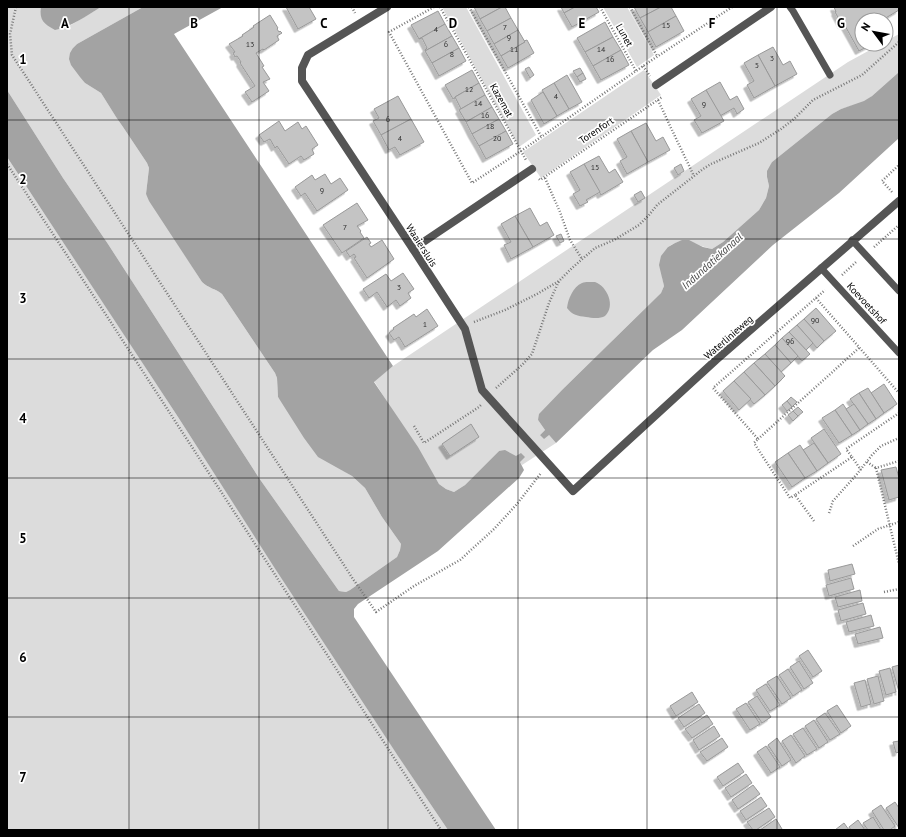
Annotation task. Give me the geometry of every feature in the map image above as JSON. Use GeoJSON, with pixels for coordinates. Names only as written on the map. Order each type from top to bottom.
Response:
{"type":"FeatureCollection","features":[{"type":"Feature","properties":{"kind":"street","name":"Waaiersluis"},"geometry":{"type":"LineString","coordinates":[[388,7],[308,55],[302,68],[302,81],[465,329],[482,390],[573,491]]}},
{"type":"Feature","properties":{"kind":"street"},"geometry":{"type":"LineString","coordinates":[[656,85],[771,7]]}},
{"type":"Feature","properties":{"kind":"street"},"geometry":{"type":"LineString","coordinates":[[413,249],[532,169]]}},
{"type":"Feature","properties":{"kind":"street","name":"Waterlinieweg"},"geometry":{"type":"LineString","coordinates":[[573,491],[897,198]]}},
{"type":"Feature","properties":{"kind":"lane"},"geometry":{"type":"LineString","coordinates":[[790,7],[830,74]]}},
{"type":"Feature","properties":{"kind":"lane"},"geometry":{"type":"LineString","coordinates":[[852,240],[899,292]]}},
{"type":"Feature","properties":{"kind":"lane","name":"Koevoetshof"},"geometry":{"type":"LineString","coordinates":[[821,268],[899,353]]}},
{"type":"Feature","properties":{"kind":"path"},"geometry":{"type":"LineString","coordinates":[[16,7],[10,34],[12,55],[376,612],[414,586],[460,560],[494,529],[517,504],[538,475],[550,465]]}},
{"type":"Feature","properties":{"kind":"path"},"geometry":{"type":"LineString","coordinates":[[434,7],[389,32],[472,183],[521,151],[657,56],[732,7]]}},
{"type":"Feature","properties":{"kind":"path","name":"Kazemat"},"geometry":{"type":"LineString","coordinates":[[440,7],[521,151]]}},
{"type":"Feature","properties":{"kind":"path","name":"Kazemat"},"geometry":{"type":"LineString","coordinates":[[470,7],[541,136]]}},
{"type":"Feature","properties":{"kind":"path","name":"Lunet"},"geometry":{"type":"LineString","coordinates":[[600,7],[636,71]]}},
{"type":"Feature","properties":{"kind":"path","name":"Lunet"},"geometry":{"type":"LineString","coordinates":[[630,7],[657,56]]}},
{"type":"Feature","properties":{"kind":"path"},"geometry":{"type":"LineString","coordinates":[[462,325],[478,321],[504,310],[537,294],[559,281],[595,248],[614,240],[639,225],[657,205],[711,164],[758,143],[781,129],[794,119],[813,100],[862,75],[899,42]]}},
{"type":"Feature","properties":{"kind":"path"},"geometry":{"type":"LineString","coordinates":[[643,66],[664,96],[658,100],[694,176]]}},
{"type":"Feature","properties":{"kind":"path","name":"Torenfort"},"geometry":{"type":"LineString","coordinates":[[545,178],[658,100]]}},
{"type":"Feature","properties":{"kind":"path"},"geometry":{"type":"LineString","coordinates":[[521,151],[540,180],[545,178],[570,240],[582,259]]}},
{"type":"Feature","properties":{"kind":"path"},"geometry":{"type":"LineString","coordinates":[[7,164],[440,830]]}},
{"type":"Feature","properties":{"kind":"path"},"geometry":{"type":"LineString","coordinates":[[897,198],[882,180],[899,165]]}},
{"type":"Feature","properties":{"kind":"path"},"geometry":{"type":"LineString","coordinates":[[758,439],[713,388],[899,225]]}},
{"type":"Feature","properties":{"kind":"path"},"geometry":{"type":"LineString","coordinates":[[414,426],[424,443],[478,408],[488,396],[522,365],[532,354],[549,303],[559,281]]}},
{"type":"Feature","properties":{"kind":"path"},"geometry":{"type":"LineString","coordinates":[[816,298],[899,393]]}},
{"type":"Feature","properties":{"kind":"path"},"geometry":{"type":"LineString","coordinates":[[852,457],[790,498],[754,443],[859,348]]}},
{"type":"Feature","properties":{"kind":"path"},"geometry":{"type":"LineString","coordinates":[[861,470],[846,449],[899,413]]}},
{"type":"Feature","properties":{"kind":"path"},"geometry":{"type":"LineString","coordinates":[[829,513],[833,500],[861,470],[872,455],[881,446],[899,438]]}},
{"type":"Feature","properties":{"kind":"path"},"geometry":{"type":"LineString","coordinates":[[876,468],[899,461]]}},
{"type":"Feature","properties":{"kind":"path"},"geometry":{"type":"LineString","coordinates":[[867,462],[876,468],[899,564]]}},
{"type":"Feature","properties":{"kind":"path"},"geometry":{"type":"LineString","coordinates":[[795,495],[814,522]]}},
{"type":"Feature","properties":{"kind":"path"},"geometry":{"type":"LineString","coordinates":[[853,546],[878,529],[899,522]]}},
{"type":"Feature","properties":{"kind":"path"},"geometry":{"type":"LineString","coordinates":[[884,592],[899,589]]}},
{"type":"Feature","properties":{"kind":"shaded area"},"geometry":{"type":"Polygon","coordinates":[[[7,7],[41,7],[61,29],[71,25],[101,7],[143,7],[77,44],[73,48],[85,83],[101,93],[147,163],[149,168],[146,194],[202,282],[222,294],[275,373],[277,378],[278,397],[339,468],[352,476],[365,488],[382,517],[401,544],[397,557],[350,590],[346,592],[339,591],[259,478],[7,90],[7,7]]]}},
{"type":"Feature","properties":{"kind":"shaded area"},"geometry":{"type":"Polygon","coordinates":[[[442,7],[466,7],[536,135],[519,147],[442,7]]]}},
{"type":"Feature","properties":{"kind":"shaded area"},"geometry":{"type":"Polygon","coordinates":[[[603,7],[627,7],[654,55],[637,67],[603,7]]]}},
{"type":"Feature","properties":{"kind":"shaded area"},"geometry":{"type":"Polygon","coordinates":[[[899,34],[899,72],[864,102],[841,109],[832,114],[772,162],[767,177],[769,186],[766,198],[759,210],[723,242],[712,249],[686,241],[675,243],[668,247],[662,277],[664,286],[661,293],[565,387],[538,420],[545,430],[540,435],[549,435],[556,443],[522,465],[516,457],[499,451],[465,485],[454,492],[439,484],[374,381],[393,366],[848,62],[866,52],[894,52],[894,37],[899,34]]]}},
{"type":"Feature","properties":{"kind":"shaded area"},"geometry":{"type":"Polygon","coordinates":[[[644,70],[661,95],[541,178],[523,152],[644,70]]]}},
{"type":"Feature","properties":{"kind":"shaded area"},"geometry":{"type":"Polygon","coordinates":[[[7,157],[157,384],[346,676],[448,830],[7,830],[7,157]]]}},
{"type":"Feature","properties":{"kind":"water"},"geometry":{"type":"Polygon","coordinates":[[[41,7],[101,7],[73,24],[55,30],[43,21],[41,7]]]}},
{"type":"Feature","properties":{"kind":"water"},"geometry":{"type":"Polygon","coordinates":[[[143,7],[223,7],[174,34],[393,366],[374,382],[418,447],[439,484],[454,492],[465,485],[499,451],[505,450],[516,456],[521,453],[525,457],[520,462],[524,470],[519,478],[438,551],[358,604],[354,609],[354,617],[496,830],[448,830],[274,567],[178,417],[7,157],[7,90],[259,478],[339,591],[346,592],[350,590],[397,557],[401,544],[382,517],[365,488],[352,476],[318,457],[304,438],[278,397],[277,378],[275,373],[222,294],[202,282],[149,201],[146,194],[149,168],[147,163],[101,93],[85,83],[71,65],[69,59],[70,53],[77,44],[143,7]]]}},
{"type":"Feature","properties":{"kind":"water","name":"Indundatiekanaal"},"geometry":{"type":"Polygon","coordinates":[[[899,72],[899,138],[839,193],[773,245],[682,330],[653,350],[556,443],[549,435],[544,439],[540,435],[545,430],[538,420],[539,414],[661,293],[664,286],[659,265],[661,256],[668,247],[682,240],[689,240],[703,247],[712,249],[723,242],[759,210],[766,198],[769,186],[767,171],[772,162],[832,114],[841,109],[864,101],[872,96],[899,72]]]}},
{"type":"Feature","properties":{"kind":"water"},"geometry":{"type":"Polygon","coordinates":[[[584,282],[595,282],[603,288],[609,297],[610,307],[608,312],[605,316],[598,318],[573,314],[567,308],[568,301],[576,287],[584,282]]]}},
{"type":"Feature","properties":{"kind":"building"},"geometry":{"type":"Polygon","coordinates":[[[286,7],[309,7],[316,19],[298,29],[286,7]]]}},
{"type":"Feature","properties":{"kind":"building"},"geometry":{"type":"Polygon","coordinates":[[[474,7],[502,7],[480,19],[474,7]]]}},
{"type":"Feature","properties":{"kind":"building"},"geometry":{"type":"Polygon","coordinates":[[[502,7],[505,7],[511,18],[487,31],[480,19],[502,7]]]}},
{"type":"Feature","properties":{"kind":"building"},"geometry":{"type":"Polygon","coordinates":[[[561,7],[575,7],[564,13],[561,7]]]}},
{"type":"Feature","properties":{"kind":"building"},"geometry":{"type":"Polygon","coordinates":[[[575,7],[596,7],[599,12],[572,27],[564,13],[575,7]]]}},
{"type":"Feature","properties":{"kind":"building"},"geometry":{"type":"Polygon","coordinates":[[[634,7],[661,7],[640,18],[634,7]]]}},
{"type":"Feature","properties":{"kind":"building"},"geometry":{"type":"Polygon","coordinates":[[[661,7],[671,7],[676,16],[648,32],[640,18],[661,7]]]}},
{"type":"Feature","properties":{"kind":"building"},"geometry":{"type":"Polygon","coordinates":[[[834,7],[899,7],[899,10],[894,13],[854,12],[854,42],[844,24],[842,25],[834,7]]]}},
{"type":"Feature","properties":{"kind":"building"},"geometry":{"type":"Polygon","coordinates":[[[438,11],[445,24],[419,39],[411,25],[438,11]]]}},
{"type":"Feature","properties":{"kind":"building"},"geometry":{"type":"Polygon","coordinates":[[[270,15],[279,32],[280,31],[282,33],[277,36],[279,40],[264,50],[263,49],[256,53],[264,66],[262,67],[270,79],[263,82],[269,91],[252,102],[245,92],[255,86],[237,56],[235,57],[233,53],[235,52],[229,44],[243,36],[242,35],[254,27],[253,26],[270,15]]]}},
{"type":"Feature","properties":{"kind":"building"},"geometry":{"type":"Polygon","coordinates":[[[676,16],[684,31],[656,47],[648,32],[676,16]]]}},
{"type":"Feature","properties":{"kind":"building"},"geometry":{"type":"Polygon","coordinates":[[[511,18],[518,30],[494,44],[487,31],[511,18]]]}},
{"type":"Feature","properties":{"kind":"building"},"geometry":{"type":"Polygon","coordinates":[[[605,22],[613,37],[585,52],[577,38],[605,22]]]}},
{"type":"Feature","properties":{"kind":"building"},"geometry":{"type":"Polygon","coordinates":[[[445,24],[452,36],[425,51],[427,48],[422,38],[419,39],[445,24]]]}},
{"type":"Feature","properties":{"kind":"building"},"geometry":{"type":"Polygon","coordinates":[[[518,30],[525,42],[501,56],[494,44],[518,30]]]}},
{"type":"Feature","properties":{"kind":"building"},"geometry":{"type":"Polygon","coordinates":[[[452,36],[459,48],[432,63],[425,51],[452,36]]]}},
{"type":"Feature","properties":{"kind":"building"},"geometry":{"type":"Polygon","coordinates":[[[613,37],[621,50],[593,66],[585,52],[613,37]]]}},
{"type":"Feature","properties":{"kind":"building"},"geometry":{"type":"Polygon","coordinates":[[[527,40],[534,53],[508,68],[501,56],[527,40]]]}},
{"type":"Feature","properties":{"kind":"building"},"geometry":{"type":"Polygon","coordinates":[[[773,47],[783,65],[790,61],[797,74],[775,86],[758,55],[773,47]]]}},
{"type":"Feature","properties":{"kind":"building"},"geometry":{"type":"Polygon","coordinates":[[[459,48],[466,61],[439,76],[432,63],[459,48]]]}},
{"type":"Feature","properties":{"kind":"building"},"geometry":{"type":"Polygon","coordinates":[[[621,50],[629,65],[601,80],[593,66],[621,50]]]}},
{"type":"Feature","properties":{"kind":"building"},"geometry":{"type":"Polygon","coordinates":[[[758,55],[775,86],[754,98],[747,85],[754,81],[744,63],[758,55]]]}},
{"type":"Feature","properties":{"kind":"building"},"geometry":{"type":"Polygon","coordinates":[[[529,67],[534,75],[530,78],[525,69],[529,67]]]}},
{"type":"Feature","properties":{"kind":"building"},"geometry":{"type":"Polygon","coordinates":[[[580,68],[583,73],[577,77],[573,71],[580,68]]]}},
{"type":"Feature","properties":{"kind":"building"},"geometry":{"type":"Polygon","coordinates":[[[472,70],[479,83],[453,99],[445,85],[472,70]]]}},
{"type":"Feature","properties":{"kind":"building"},"geometry":{"type":"Polygon","coordinates":[[[583,73],[586,79],[580,82],[577,77],[583,73]]]}},
{"type":"Feature","properties":{"kind":"building"},"geometry":{"type":"Polygon","coordinates":[[[567,75],[582,102],[569,109],[554,83],[567,75]]]}},
{"type":"Feature","properties":{"kind":"building"},"geometry":{"type":"Polygon","coordinates":[[[720,82],[730,100],[737,96],[744,109],[737,114],[734,108],[720,116],[706,90],[720,82]]]}},
{"type":"Feature","properties":{"kind":"building"},"geometry":{"type":"Polygon","coordinates":[[[479,83],[485,95],[461,109],[455,97],[479,83]]]}},
{"type":"Feature","properties":{"kind":"building"},"geometry":{"type":"Polygon","coordinates":[[[554,83],[569,109],[557,116],[542,90],[554,83]]]}},
{"type":"Feature","properties":{"kind":"building"},"geometry":{"type":"Polygon","coordinates":[[[706,90],[724,121],[702,133],[694,120],[701,116],[691,99],[706,90]]]}},
{"type":"Feature","properties":{"kind":"building"},"geometry":{"type":"Polygon","coordinates":[[[543,92],[557,116],[544,124],[531,100],[543,92]]]}},
{"type":"Feature","properties":{"kind":"building"},"geometry":{"type":"Polygon","coordinates":[[[485,95],[492,107],[466,122],[459,110],[485,95]]]}},
{"type":"Feature","properties":{"kind":"building"},"geometry":{"type":"Polygon","coordinates":[[[398,96],[411,119],[381,135],[373,121],[379,118],[374,109],[398,96]]]}},
{"type":"Feature","properties":{"kind":"building"},"geometry":{"type":"Polygon","coordinates":[[[492,107],[499,119],[472,134],[466,122],[492,107]]]}},
{"type":"Feature","properties":{"kind":"building"},"geometry":{"type":"Polygon","coordinates":[[[411,119],[424,142],[400,155],[395,147],[389,150],[381,135],[411,119]]]}},
{"type":"Feature","properties":{"kind":"building"},"geometry":{"type":"Polygon","coordinates":[[[499,119],[506,131],[479,146],[472,134],[499,119]]]}},
{"type":"Feature","properties":{"kind":"building"},"geometry":{"type":"Polygon","coordinates":[[[279,121],[285,131],[298,122],[302,129],[306,126],[318,145],[312,149],[314,154],[304,160],[301,156],[289,164],[277,146],[275,148],[270,139],[264,142],[259,135],[279,121]]]}},
{"type":"Feature","properties":{"kind":"building"},"geometry":{"type":"Polygon","coordinates":[[[646,123],[656,141],[663,137],[670,150],[648,162],[631,131],[646,123]]]}},
{"type":"Feature","properties":{"kind":"building"},"geometry":{"type":"Polygon","coordinates":[[[506,131],[513,144],[486,159],[479,146],[506,131]]]}},
{"type":"Feature","properties":{"kind":"building"},"geometry":{"type":"Polygon","coordinates":[[[631,131],[648,162],[627,174],[620,161],[627,157],[617,139],[631,131]]]}},
{"type":"Feature","properties":{"kind":"building"},"geometry":{"type":"Polygon","coordinates":[[[599,156],[609,173],[615,169],[623,182],[601,195],[584,164],[599,156]]]}},
{"type":"Feature","properties":{"kind":"building"},"geometry":{"type":"Polygon","coordinates":[[[584,164],[600,192],[586,200],[588,202],[580,206],[573,194],[580,190],[570,172],[584,164]]]}},
{"type":"Feature","properties":{"kind":"building"},"geometry":{"type":"Polygon","coordinates":[[[681,164],[684,171],[678,175],[674,168],[681,164]]]}},
{"type":"Feature","properties":{"kind":"building"},"geometry":{"type":"Polygon","coordinates":[[[325,174],[331,184],[340,178],[348,190],[317,211],[305,193],[301,196],[295,187],[312,175],[315,180],[325,174]]]}},
{"type":"Feature","properties":{"kind":"building"},"geometry":{"type":"Polygon","coordinates":[[[641,191],[645,198],[638,202],[634,195],[641,191]]]}},
{"type":"Feature","properties":{"kind":"building"},"geometry":{"type":"Polygon","coordinates":[[[357,203],[368,220],[357,226],[364,238],[342,253],[323,225],[357,203]]]}},
{"type":"Feature","properties":{"kind":"building"},"geometry":{"type":"Polygon","coordinates":[[[530,208],[540,226],[547,222],[554,235],[533,247],[515,216],[530,208]]]}},
{"type":"Feature","properties":{"kind":"building"},"geometry":{"type":"Polygon","coordinates":[[[515,216],[533,247],[511,259],[504,245],[511,242],[501,224],[515,216]]]}},
{"type":"Feature","properties":{"kind":"building"},"geometry":{"type":"Polygon","coordinates":[[[561,234],[564,241],[560,243],[556,236],[561,234]]]}},
{"type":"Feature","properties":{"kind":"building"},"geometry":{"type":"Polygon","coordinates":[[[367,237],[371,243],[369,244],[371,247],[382,240],[394,259],[367,278],[354,258],[356,257],[354,254],[350,257],[346,251],[367,237]]]}},
{"type":"Feature","properties":{"kind":"building"},"geometry":{"type":"Polygon","coordinates":[[[403,273],[414,289],[408,293],[411,298],[400,306],[396,300],[387,307],[377,292],[369,298],[363,289],[386,274],[391,281],[403,273]]]}},
{"type":"Feature","properties":{"kind":"building"},"geometry":{"type":"Polygon","coordinates":[[[816,308],[836,331],[824,341],[804,319],[816,308]]]}},
{"type":"Feature","properties":{"kind":"building"},"geometry":{"type":"Polygon","coordinates":[[[427,309],[438,326],[405,347],[399,337],[394,340],[389,333],[394,329],[393,328],[414,314],[416,317],[427,309]]]}},
{"type":"Feature","properties":{"kind":"building"},"geometry":{"type":"Polygon","coordinates":[[[804,319],[824,341],[817,348],[797,325],[804,319]]]}},
{"type":"Feature","properties":{"kind":"building"},"geometry":{"type":"Polygon","coordinates":[[[797,325],[813,343],[806,350],[789,332],[797,325]]]}},
{"type":"Feature","properties":{"kind":"building"},"geometry":{"type":"Polygon","coordinates":[[[789,332],[810,354],[802,361],[782,338],[789,332]]]}},
{"type":"Feature","properties":{"kind":"building"},"geometry":{"type":"Polygon","coordinates":[[[782,338],[798,356],[791,363],[775,345],[782,338]]]}},
{"type":"Feature","properties":{"kind":"building"},"geometry":{"type":"Polygon","coordinates":[[[775,345],[791,363],[781,372],[765,354],[775,345]]]}},
{"type":"Feature","properties":{"kind":"building"},"geometry":{"type":"Polygon","coordinates":[[[765,354],[785,376],[775,386],[754,363],[765,354]]]}},
{"type":"Feature","properties":{"kind":"building"},"geometry":{"type":"Polygon","coordinates":[[[754,363],[775,386],[765,395],[744,372],[754,363]]]}},
{"type":"Feature","properties":{"kind":"building"},"geometry":{"type":"Polygon","coordinates":[[[744,372],[765,395],[754,404],[734,381],[744,372]]]}},
{"type":"Feature","properties":{"kind":"building"},"geometry":{"type":"Polygon","coordinates":[[[734,381],[751,399],[739,410],[723,391],[734,381]]]}},
{"type":"Feature","properties":{"kind":"building"},"geometry":{"type":"Polygon","coordinates":[[[884,384],[897,404],[884,413],[871,393],[884,384]]]}},
{"type":"Feature","properties":{"kind":"building"},"geometry":{"type":"Polygon","coordinates":[[[868,388],[884,413],[876,419],[859,393],[868,388]]]}},
{"type":"Feature","properties":{"kind":"building"},"geometry":{"type":"Polygon","coordinates":[[[859,393],[876,419],[868,424],[850,399],[859,393]]]}},
{"type":"Feature","properties":{"kind":"building"},"geometry":{"type":"Polygon","coordinates":[[[791,397],[797,402],[792,407],[787,401],[791,397]]]}},
{"type":"Feature","properties":{"kind":"building"},"geometry":{"type":"Polygon","coordinates":[[[787,401],[792,407],[787,411],[782,405],[787,401]]]}},
{"type":"Feature","properties":{"kind":"building"},"geometry":{"type":"Polygon","coordinates":[[[843,404],[860,430],[852,435],[835,410],[843,404]]]}},
{"type":"Feature","properties":{"kind":"building"},"geometry":{"type":"Polygon","coordinates":[[[854,404],[868,424],[860,430],[846,409],[854,404]]]}},
{"type":"Feature","properties":{"kind":"building"},"geometry":{"type":"Polygon","coordinates":[[[798,407],[803,412],[798,416],[793,411],[798,407]]]}},
{"type":"Feature","properties":{"kind":"building"},"geometry":{"type":"Polygon","coordinates":[[[835,410],[852,435],[839,443],[822,418],[835,410]]]}},
{"type":"Feature","properties":{"kind":"building"},"geometry":{"type":"Polygon","coordinates":[[[793,411],[798,416],[793,421],[788,415],[793,411]]]}},
{"type":"Feature","properties":{"kind":"building"},"geometry":{"type":"Polygon","coordinates":[[[471,424],[479,437],[450,456],[442,444],[471,424]]]}},
{"type":"Feature","properties":{"kind":"building"},"geometry":{"type":"Polygon","coordinates":[[[824,429],[841,454],[828,463],[811,438],[824,429]]]}},
{"type":"Feature","properties":{"kind":"building"},"geometry":{"type":"Polygon","coordinates":[[[814,443],[828,463],[817,471],[803,450],[814,443]]]}},
{"type":"Feature","properties":{"kind":"building"},"geometry":{"type":"Polygon","coordinates":[[[800,445],[817,471],[805,478],[788,453],[800,445]]]}},
{"type":"Feature","properties":{"kind":"building"},"geometry":{"type":"Polygon","coordinates":[[[788,453],[805,478],[792,487],[775,462],[788,453]]]}},
{"type":"Feature","properties":{"kind":"building"},"geometry":{"type":"Polygon","coordinates":[[[896,467],[899,478],[899,497],[889,500],[881,470],[896,467]]]}},
{"type":"Feature","properties":{"kind":"building"},"geometry":{"type":"Polygon","coordinates":[[[852,564],[855,574],[830,581],[828,570],[852,564]]]}},
{"type":"Feature","properties":{"kind":"building"},"geometry":{"type":"Polygon","coordinates":[[[851,578],[854,589],[829,596],[826,585],[851,578]]]}},
{"type":"Feature","properties":{"kind":"building"},"geometry":{"type":"Polygon","coordinates":[[[860,590],[862,601],[838,607],[835,597],[860,590]]]}},
{"type":"Feature","properties":{"kind":"building"},"geometry":{"type":"Polygon","coordinates":[[[863,603],[866,614],[841,621],[838,610],[863,603]]]}},
{"type":"Feature","properties":{"kind":"building"},"geometry":{"type":"Polygon","coordinates":[[[871,615],[874,626],[849,632],[846,622],[871,615]]]}},
{"type":"Feature","properties":{"kind":"building"},"geometry":{"type":"Polygon","coordinates":[[[880,627],[883,638],[858,644],[855,634],[880,627]]]}},
{"type":"Feature","properties":{"kind":"building"},"geometry":{"type":"Polygon","coordinates":[[[808,650],[822,671],[813,677],[799,656],[808,650]]]}},
{"type":"Feature","properties":{"kind":"building"},"geometry":{"type":"Polygon","coordinates":[[[799,661],[813,683],[804,689],[790,667],[799,661]]]}},
{"type":"Feature","properties":{"kind":"building"},"geometry":{"type":"Polygon","coordinates":[[[899,665],[899,692],[892,667],[899,665]]]}},
{"type":"Feature","properties":{"kind":"building"},"geometry":{"type":"Polygon","coordinates":[[[890,668],[896,692],[886,695],[879,671],[890,668]]]}},
{"type":"Feature","properties":{"kind":"building"},"geometry":{"type":"Polygon","coordinates":[[[788,669],[802,690],[793,696],[779,675],[788,669]]]}},
{"type":"Feature","properties":{"kind":"building"},"geometry":{"type":"Polygon","coordinates":[[[777,676],[791,698],[782,704],[767,682],[777,676]]]}},
{"type":"Feature","properties":{"kind":"building"},"geometry":{"type":"Polygon","coordinates":[[[878,676],[884,701],[874,704],[867,679],[878,676]]]}},
{"type":"Feature","properties":{"kind":"building"},"geometry":{"type":"Polygon","coordinates":[[[865,680],[871,704],[861,707],[854,683],[865,680]]]}},
{"type":"Feature","properties":{"kind":"building"},"geometry":{"type":"Polygon","coordinates":[[[766,684],[780,705],[770,711],[756,690],[766,684]]]}},
{"type":"Feature","properties":{"kind":"building"},"geometry":{"type":"Polygon","coordinates":[[[692,692],[698,702],[676,716],[670,706],[692,692]]]}},
{"type":"Feature","properties":{"kind":"building"},"geometry":{"type":"Polygon","coordinates":[[[757,696],[771,717],[762,723],[748,702],[757,696]]]}},
{"type":"Feature","properties":{"kind":"building"},"geometry":{"type":"Polygon","coordinates":[[[746,703],[760,724],[750,730],[736,709],[746,703]]]}},
{"type":"Feature","properties":{"kind":"building"},"geometry":{"type":"Polygon","coordinates":[[[699,704],[705,713],[684,727],[678,718],[699,704]]]}},
{"type":"Feature","properties":{"kind":"building"},"geometry":{"type":"Polygon","coordinates":[[[837,705],[851,726],[841,733],[827,711],[837,705]]]}},
{"type":"Feature","properties":{"kind":"building"},"geometry":{"type":"Polygon","coordinates":[[[825,713],[840,734],[830,740],[816,719],[825,713]]]}},
{"type":"Feature","properties":{"kind":"building"},"geometry":{"type":"Polygon","coordinates":[[[707,715],[713,724],[692,738],[685,729],[707,715]]]}},
{"type":"Feature","properties":{"kind":"building"},"geometry":{"type":"Polygon","coordinates":[[[814,720],[828,742],[819,748],[805,726],[814,720]]]}},
{"type":"Feature","properties":{"kind":"building"},"geometry":{"type":"Polygon","coordinates":[[[714,726],[720,736],[699,750],[693,740],[714,726]]]}},
{"type":"Feature","properties":{"kind":"building"},"geometry":{"type":"Polygon","coordinates":[[[803,728],[817,749],[807,755],[793,734],[803,728]]]}},
{"type":"Feature","properties":{"kind":"building"},"geometry":{"type":"Polygon","coordinates":[[[791,735],[805,756],[796,763],[782,741],[791,735]]]}},
{"type":"Feature","properties":{"kind":"building"},"geometry":{"type":"Polygon","coordinates":[[[722,738],[728,747],[707,761],[700,752],[722,738]]]}},
{"type":"Feature","properties":{"kind":"building"},"geometry":{"type":"Polygon","coordinates":[[[777,738],[791,760],[782,766],[768,745],[777,738]]]}},
{"type":"Feature","properties":{"kind":"building"},"geometry":{"type":"Polygon","coordinates":[[[899,741],[899,752],[896,753],[893,742],[899,741]]]}},
{"type":"Feature","properties":{"kind":"building"},"geometry":{"type":"Polygon","coordinates":[[[766,746],[780,767],[771,773],[757,752],[766,746]]]}},
{"type":"Feature","properties":{"kind":"building"},"geometry":{"type":"Polygon","coordinates":[[[738,763],[744,772],[723,786],[717,777],[738,763]]]}},
{"type":"Feature","properties":{"kind":"building"},"geometry":{"type":"Polygon","coordinates":[[[746,774],[752,783],[731,797],[725,788],[746,774]]]}},
{"type":"Feature","properties":{"kind":"building"},"geometry":{"type":"Polygon","coordinates":[[[753,785],[760,794],[738,809],[732,800],[753,785]]]}},
{"type":"Feature","properties":{"kind":"building"},"geometry":{"type":"Polygon","coordinates":[[[761,797],[767,806],[746,820],[740,811],[761,797]]]}},
{"type":"Feature","properties":{"kind":"building"},"geometry":{"type":"Polygon","coordinates":[[[895,802],[899,808],[899,828],[886,808],[895,802]]]}},
{"type":"Feature","properties":{"kind":"building"},"geometry":{"type":"Polygon","coordinates":[[[881,805],[895,826],[890,830],[884,830],[872,811],[881,805]]]}},
{"type":"Feature","properties":{"kind":"building"},"geometry":{"type":"Polygon","coordinates":[[[769,808],[775,817],[756,830],[753,830],[747,822],[769,808]]]}},
{"type":"Feature","properties":{"kind":"building"},"geometry":{"type":"Polygon","coordinates":[[[873,817],[881,830],[868,830],[863,823],[873,817]]]}},
{"type":"Feature","properties":{"kind":"building"},"geometry":{"type":"Polygon","coordinates":[[[776,819],[782,829],[760,830],[776,819]]]}},
{"type":"Feature","properties":{"kind":"building"},"geometry":{"type":"Polygon","coordinates":[[[858,820],[865,830],[851,830],[849,827],[858,820]]]}},
{"type":"Feature","properties":{"kind":"building"},"geometry":{"type":"Polygon","coordinates":[[[844,823],[849,830],[835,830],[844,823]]]}}]}
